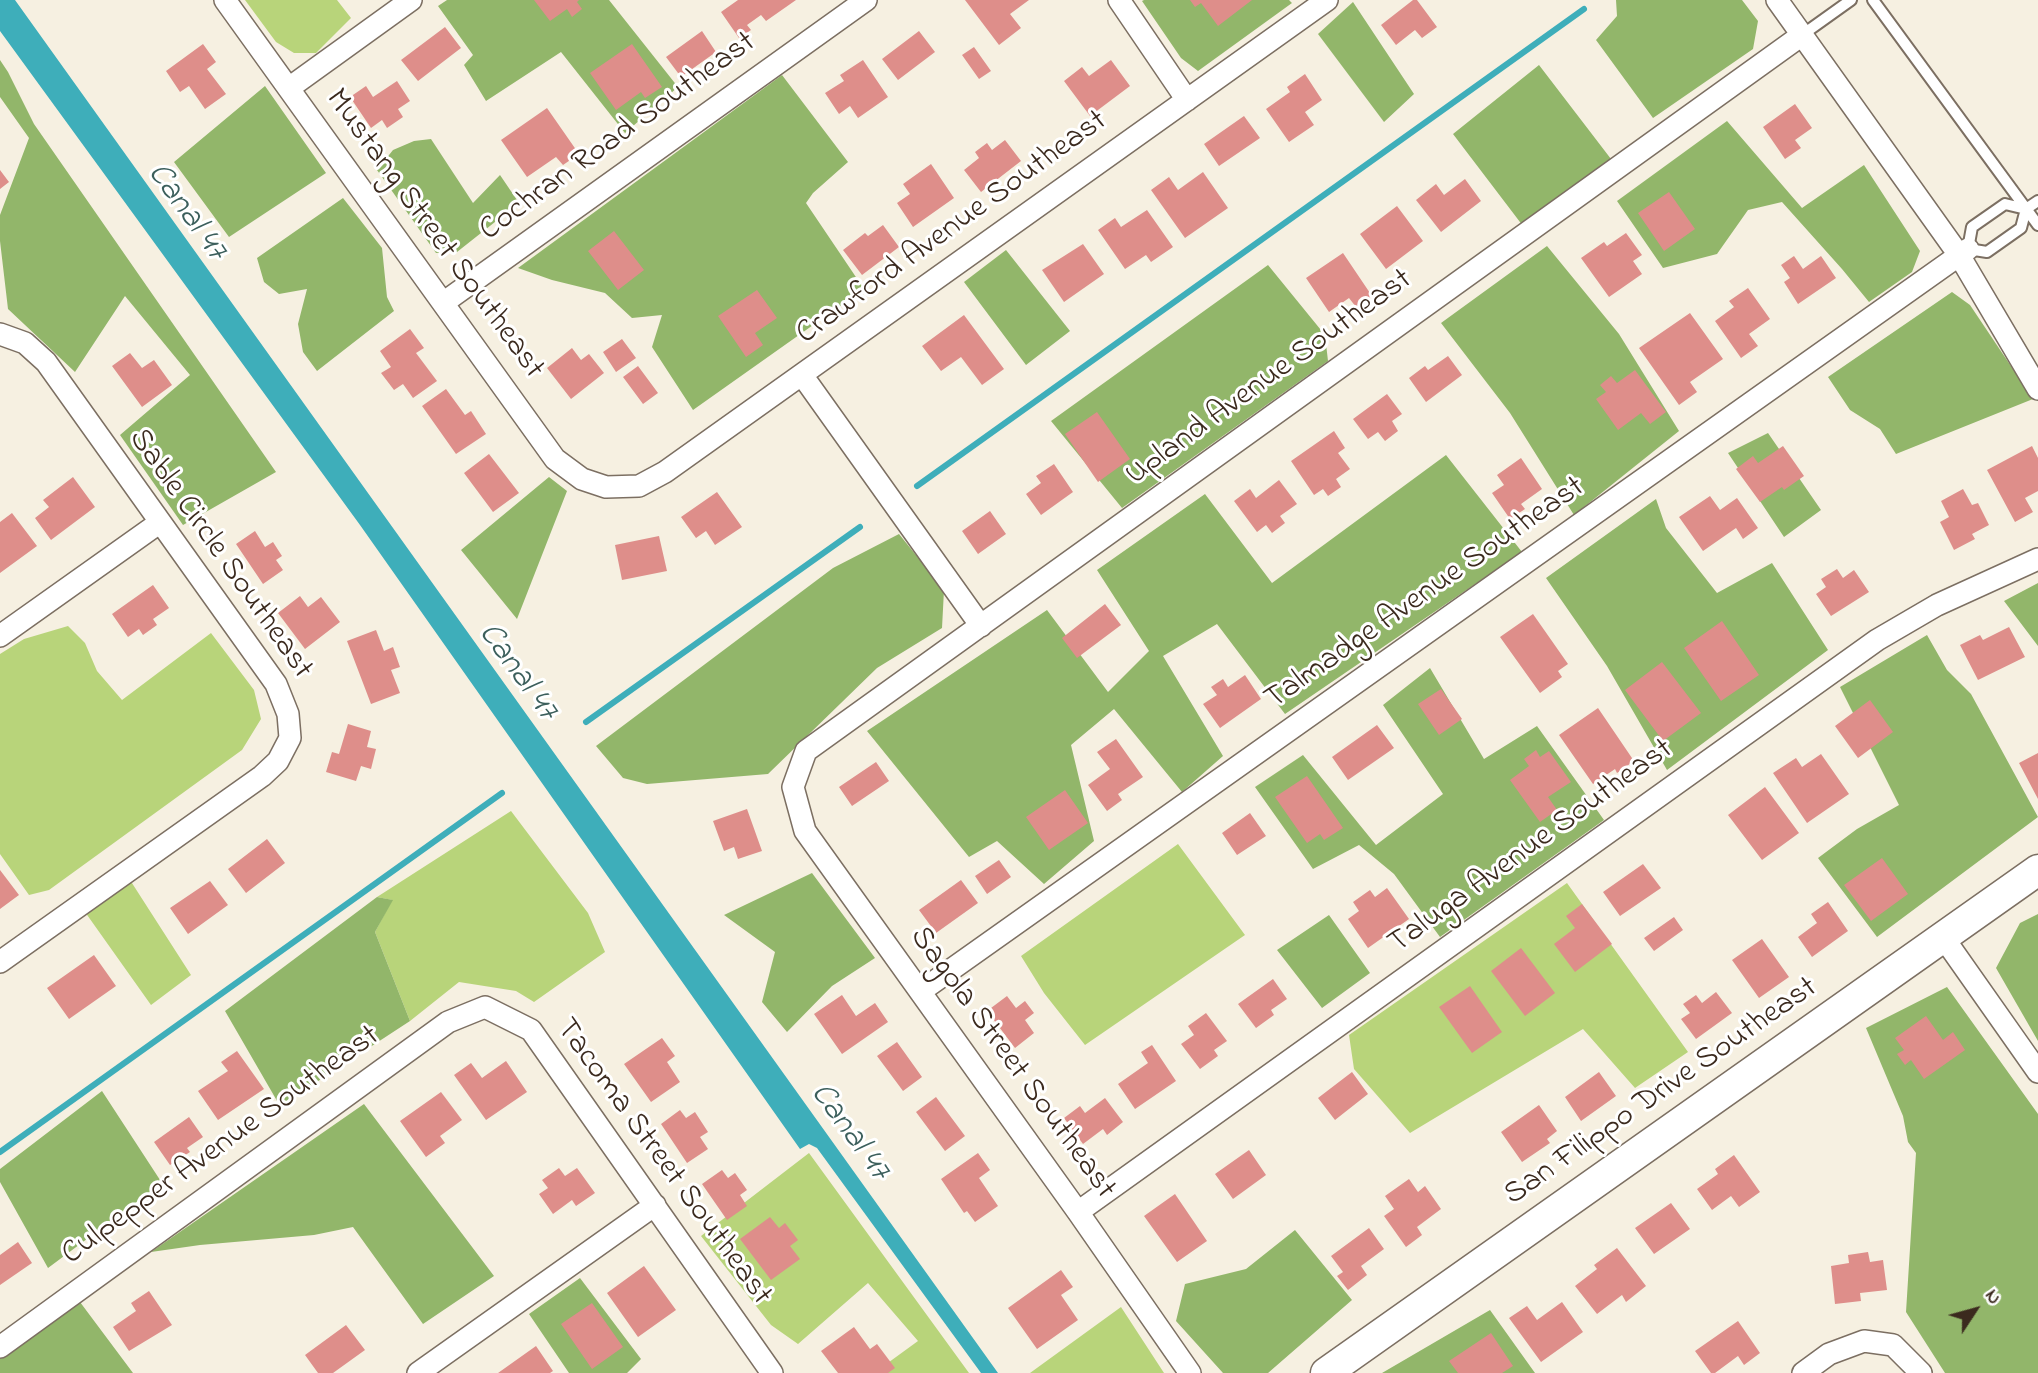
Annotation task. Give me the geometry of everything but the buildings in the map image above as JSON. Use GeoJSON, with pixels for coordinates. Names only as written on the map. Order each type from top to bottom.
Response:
{"type":"FeatureCollection","features":[{"type":"Feature","properties":{"kind":"street","name":"Mustang Street Southeast"},"geometry":{"type":"LineString","coordinates":[[225,0],[555,458],[582,479],[606,487]]}},
{"type":"Feature","properties":{"kind":"street"},"geometry":{"type":"LineString","coordinates":[[289,88],[411,0]]}},
{"type":"Feature","properties":{"kind":"street","name":"Cochran Road Southeast"},"geometry":{"type":"LineString","coordinates":[[443,303],[866,0]]}},
{"type":"Feature","properties":{"kind":"street"},"geometry":{"type":"LineString","coordinates":[[1119,0],[1187,100]]}},
{"type":"Feature","properties":{"kind":"street","name":"Crawford Avenue Southeast"},"geometry":{"type":"LineString","coordinates":[[606,487],[639,486],[665,472],[1327,0]]}},
{"type":"Feature","properties":{"kind":"street"},"geometry":{"type":"LineString","coordinates":[[1777,0],[1964,253],[2038,389]]}},
{"type":"Feature","properties":{"kind":"street","name":"Upland Avenue Southeast"},"geometry":{"type":"LineString","coordinates":[[793,787],[806,751],[1802,35]]}},
{"type":"Feature","properties":{"kind":"street","name":"Talmadge Avenue Southeast"},"geometry":{"type":"LineString","coordinates":[[921,991],[1964,253]]}},
{"type":"Feature","properties":{"kind":"street","name":"Sable Circle Southeast"},"geometry":{"type":"LineString","coordinates":[[0,334],[25,343],[46,362],[276,684],[288,714],[290,738],[278,761],[262,776],[0,962]]}},
{"type":"Feature","properties":{"kind":"street"},"geometry":{"type":"LineString","coordinates":[[802,375],[981,626]]}},
{"type":"Feature","properties":{"kind":"street"},"geometry":{"type":"LineString","coordinates":[[0,636],[159,523]]}},
{"type":"Feature","properties":{"kind":"street","name":"Taluga Avenue Southeast"},"geometry":{"type":"LineString","coordinates":[[1078,1212],[1877,640],[1937,605],[2038,559]]}},
{"type":"Feature","properties":{"kind":"street","name":"Sagola Street Southeast"},"geometry":{"type":"LineString","coordinates":[[793,787],[805,831],[1190,1373]]}},
{"type":"Feature","properties":{"kind":"street","name":"San Filippo Drive Southeast"},"geometry":{"type":"LineString","coordinates":[[1326,1373],[2038,870]]}},
{"type":"Feature","properties":{"kind":"street"},"geometry":{"type":"LineString","coordinates":[[1943,937],[2038,1072]]}},
{"type":"Feature","properties":{"kind":"street","name":"Tacoma Street Southeast"},"geometry":{"type":"LineString","coordinates":[[485,1007],[531,1030],[772,1373]]}},
{"type":"Feature","properties":{"kind":"street","name":"Culpepper Avenue Southeast"},"geometry":{"type":"LineString","coordinates":[[0,1347],[448,1022],[485,1007]]}},
{"type":"Feature","properties":{"kind":"street"},"geometry":{"type":"LineString","coordinates":[[418,1373],[655,1205]]}},
{"type":"Feature","properties":{"kind":"street"},"geometry":{"type":"LineString","coordinates":[[1803,1373],[1829,1354],[1864,1341],[1893,1345],[1921,1373]]}},
{"type":"Feature","properties":{"kind":"lane"},"geometry":{"type":"LineString","coordinates":[[1802,35],[1851,0]]}},
{"type":"Feature","properties":{"kind":"lane"},"geometry":{"type":"LineString","coordinates":[[1873,0],[2038,225]]}},
{"type":"Feature","properties":{"kind":"lane"},"geometry":{"type":"LineString","coordinates":[[2026,209],[2005,204],[1972,227],[1964,253],[1987,252],[2021,229],[2026,209],[2038,201]]}},
{"type":"Feature","properties":{"kind":"green space"},"geometry":{"type":"Polygon","coordinates":[[[245,0],[337,0],[351,18],[316,53],[294,53],[276,42],[245,0]]]}},
{"type":"Feature","properties":{"kind":"green space"},"geometry":{"type":"Polygon","coordinates":[[[447,0],[609,0],[678,87],[625,133],[561,52],[486,101],[464,65],[473,55],[438,6],[447,0]]]}},
{"type":"Feature","properties":{"kind":"green space"},"geometry":{"type":"Polygon","coordinates":[[[1289,0],[1292,3],[1198,71],[1181,58],[1142,1],[1289,0]]]}},
{"type":"Feature","properties":{"kind":"green space"},"geometry":{"type":"Polygon","coordinates":[[[1616,0],[1742,0],[1758,21],[1753,49],[1653,118],[1596,40],[1617,16],[1616,0]]]}},
{"type":"Feature","properties":{"kind":"green space"},"geometry":{"type":"Polygon","coordinates":[[[1353,2],[1414,94],[1384,122],[1318,34],[1353,2]]]}},
{"type":"Feature","properties":{"kind":"green space"},"geometry":{"type":"Polygon","coordinates":[[[0,60],[34,124],[276,472],[183,525],[120,435],[190,375],[125,296],[75,372],[8,309],[0,241],[0,215],[29,138],[0,97],[0,60]]]}},
{"type":"Feature","properties":{"kind":"green space"},"geometry":{"type":"Polygon","coordinates":[[[1539,65],[1611,159],[1523,226],[1453,134],[1539,65]]]}},
{"type":"Feature","properties":{"kind":"green space"},"geometry":{"type":"Polygon","coordinates":[[[782,75],[848,162],[813,193],[806,203],[864,289],[693,410],[652,347],[662,315],[632,318],[605,293],[552,280],[518,268],[782,75]]]}},
{"type":"Feature","properties":{"kind":"green space"},"geometry":{"type":"Polygon","coordinates":[[[265,86],[326,173],[229,237],[174,162],[265,86]]]}},
{"type":"Feature","properties":{"kind":"green space"},"geometry":{"type":"Polygon","coordinates":[[[1727,121],[1802,208],[1864,165],[1920,251],[1912,272],[1869,302],[1782,202],[1748,210],[1717,254],[1663,268],[1617,201],[1727,121]]]}},
{"type":"Feature","properties":{"kind":"green space"},"geometry":{"type":"Polygon","coordinates":[[[431,139],[473,203],[500,175],[519,203],[457,252],[436,253],[377,170],[393,150],[414,141],[431,139]]]}},
{"type":"Feature","properties":{"kind":"green space"},"geometry":{"type":"Polygon","coordinates":[[[343,198],[382,248],[387,297],[394,311],[317,371],[303,352],[298,324],[307,289],[279,294],[264,282],[257,258],[343,198]]]}},
{"type":"Feature","properties":{"kind":"green space"},"geometry":{"type":"Polygon","coordinates":[[[1547,246],[1619,334],[1679,431],[1574,515],[1510,413],[1441,323],[1547,246]]]}},
{"type":"Feature","properties":{"kind":"green space"},"geometry":{"type":"Polygon","coordinates":[[[1006,250],[1070,331],[1026,365],[964,282],[1006,250]]]}},
{"type":"Feature","properties":{"kind":"green space"},"geometry":{"type":"Polygon","coordinates":[[[1268,265],[1325,335],[1328,361],[1122,508],[1051,421],[1268,265]]]}},
{"type":"Feature","properties":{"kind":"green space"},"geometry":{"type":"Polygon","coordinates":[[[1952,292],[1970,305],[2033,399],[1896,454],[1880,429],[1850,410],[1828,377],[1952,292]]]}},
{"type":"Feature","properties":{"kind":"green space"},"geometry":{"type":"Polygon","coordinates":[[[1768,433],[1821,510],[1784,537],[1728,453],[1768,433]]]}},
{"type":"Feature","properties":{"kind":"green space"},"geometry":{"type":"Polygon","coordinates":[[[1446,455],[1522,552],[1285,714],[1217,624],[1163,656],[1223,756],[1182,792],[1114,709],[1071,745],[1094,841],[1044,884],[997,841],[969,857],[867,731],[1047,610],[1108,692],[1149,651],[1097,570],[1205,494],[1272,583],[1446,455]]]}},
{"type":"Feature","properties":{"kind":"green space"},"geometry":{"type":"Polygon","coordinates":[[[549,477],[567,491],[517,619],[461,550],[549,477]]]}},
{"type":"Feature","properties":{"kind":"green space"},"geometry":{"type":"Polygon","coordinates":[[[1656,499],[1666,528],[1717,593],[1772,563],[1828,650],[1667,770],[1607,666],[1546,578],[1656,499]]]}},
{"type":"Feature","properties":{"kind":"green space"},"geometry":{"type":"Polygon","coordinates":[[[899,534],[944,590],[942,628],[877,668],[768,774],[647,784],[623,778],[596,746],[833,568],[899,534]]]}},
{"type":"Feature","properties":{"kind":"green space"},"geometry":{"type":"Polygon","coordinates":[[[2038,583],[2038,646],[2004,601],[2038,583]]]}},
{"type":"Feature","properties":{"kind":"green space"},"geometry":{"type":"Polygon","coordinates":[[[68,626],[85,643],[97,671],[122,700],[211,633],[254,690],[261,719],[242,750],[49,890],[29,895],[0,854],[0,654],[24,639],[68,626]]]}},
{"type":"Feature","properties":{"kind":"green space"},"geometry":{"type":"Polygon","coordinates":[[[1927,635],[1947,670],[1971,694],[2038,817],[1877,937],[1818,858],[1857,829],[1899,805],[1840,687],[1927,635]]]}},
{"type":"Feature","properties":{"kind":"green space"},"geometry":{"type":"Polygon","coordinates":[[[1430,668],[1484,759],[1537,726],[1604,820],[1440,937],[1394,874],[1359,845],[1313,869],[1255,787],[1303,755],[1376,845],[1443,794],[1383,705],[1430,668]]]}},
{"type":"Feature","properties":{"kind":"green space"},"geometry":{"type":"Polygon","coordinates":[[[511,811],[588,913],[605,952],[534,1002],[516,991],[459,982],[410,1021],[375,932],[392,900],[377,897],[511,811]]]}},
{"type":"Feature","properties":{"kind":"green space"},"geometry":{"type":"Polygon","coordinates":[[[1178,844],[1245,935],[1085,1045],[1044,993],[1021,956],[1178,844]]]}},
{"type":"Feature","properties":{"kind":"green space"},"geometry":{"type":"Polygon","coordinates":[[[812,873],[875,958],[832,986],[787,1032],[762,1002],[775,952],[724,915],[812,873]]]}},
{"type":"Feature","properties":{"kind":"green space"},"geometry":{"type":"Polygon","coordinates":[[[130,880],[191,975],[151,1005],[85,912],[130,880]]]}},
{"type":"Feature","properties":{"kind":"green space"},"geometry":{"type":"Polygon","coordinates":[[[1567,883],[1688,1052],[1635,1088],[1583,1029],[1410,1133],[1354,1069],[1349,1035],[1567,883]]]}},
{"type":"Feature","properties":{"kind":"green space"},"geometry":{"type":"Polygon","coordinates":[[[377,897],[393,900],[375,932],[410,1021],[280,1106],[225,1011],[377,897]]]}},
{"type":"Feature","properties":{"kind":"green space"},"geometry":{"type":"Polygon","coordinates":[[[2038,914],[2038,1041],[1996,968],[2020,923],[2038,914]]]}},
{"type":"Feature","properties":{"kind":"green space"},"geometry":{"type":"Polygon","coordinates":[[[1329,915],[1370,973],[1322,1008],[1277,950],[1329,915]]]}},
{"type":"Feature","properties":{"kind":"green space"},"geometry":{"type":"Polygon","coordinates":[[[1947,987],[2038,1114],[2038,1373],[1945,1373],[1906,1312],[1916,1153],[1908,1142],[1903,1116],[1866,1028],[1947,987]]]}},
{"type":"Feature","properties":{"kind":"green space"},"geometry":{"type":"Polygon","coordinates":[[[102,1091],[162,1183],[48,1268],[0,1182],[0,1169],[102,1091]]]}},
{"type":"Feature","properties":{"kind":"green space"},"geometry":{"type":"Polygon","coordinates":[[[364,1104],[494,1276],[423,1324],[353,1227],[314,1235],[151,1252],[364,1104]]]}},
{"type":"Feature","properties":{"kind":"green space"},"geometry":{"type":"Polygon","coordinates":[[[809,1153],[969,1373],[874,1373],[918,1341],[868,1283],[798,1344],[771,1325],[701,1236],[809,1153]]]}},
{"type":"Feature","properties":{"kind":"green space"},"geometry":{"type":"Polygon","coordinates":[[[1295,1230],[1352,1300],[1268,1373],[1223,1373],[1176,1321],[1185,1284],[1246,1269],[1295,1230]]]}},
{"type":"Feature","properties":{"kind":"green space"},"geometry":{"type":"Polygon","coordinates":[[[580,1278],[641,1359],[627,1373],[569,1373],[529,1314],[580,1278]]]}},
{"type":"Feature","properties":{"kind":"green space"},"geometry":{"type":"Polygon","coordinates":[[[80,1302],[133,1373],[0,1373],[0,1359],[80,1302]]]}},
{"type":"Feature","properties":{"kind":"green space"},"geometry":{"type":"Polygon","coordinates":[[[1121,1307],[1164,1373],[1030,1373],[1121,1307]]]}},
{"type":"Feature","properties":{"kind":"green space"},"geometry":{"type":"Polygon","coordinates":[[[1490,1310],[1535,1373],[1382,1373],[1490,1310]]]}},
{"type":"Feature","properties":{"kind":"water"},"geometry":{"type":"Polygon","coordinates":[[[0,0],[15,0],[998,1373],[981,1373],[817,1148],[809,1144],[800,1149],[360,525],[0,31],[0,0]]]}},
{"type":"Feature","properties":{"kind":"waterway"},"geometry":{"type":"LineString","coordinates":[[917,486],[1584,9]]}},
{"type":"Feature","properties":{"kind":"waterway"},"geometry":{"type":"LineString","coordinates":[[586,722],[860,527]]}},
{"type":"Feature","properties":{"kind":"waterway"},"geometry":{"type":"LineString","coordinates":[[0,1152],[502,793]]}},
{"type":"Feature","properties":{"kind":"water label","name":"Canal 47"},"geometry":{"type":"Point","coordinates":[185,213]}},
{"type":"Feature","properties":{"kind":"water label","name":"Canal 47"},"geometry":{"type":"Point","coordinates":[516,673]}},
{"type":"Feature","properties":{"kind":"water label","name":"Canal 47"},"geometry":{"type":"Point","coordinates":[848,1133]}}]}
